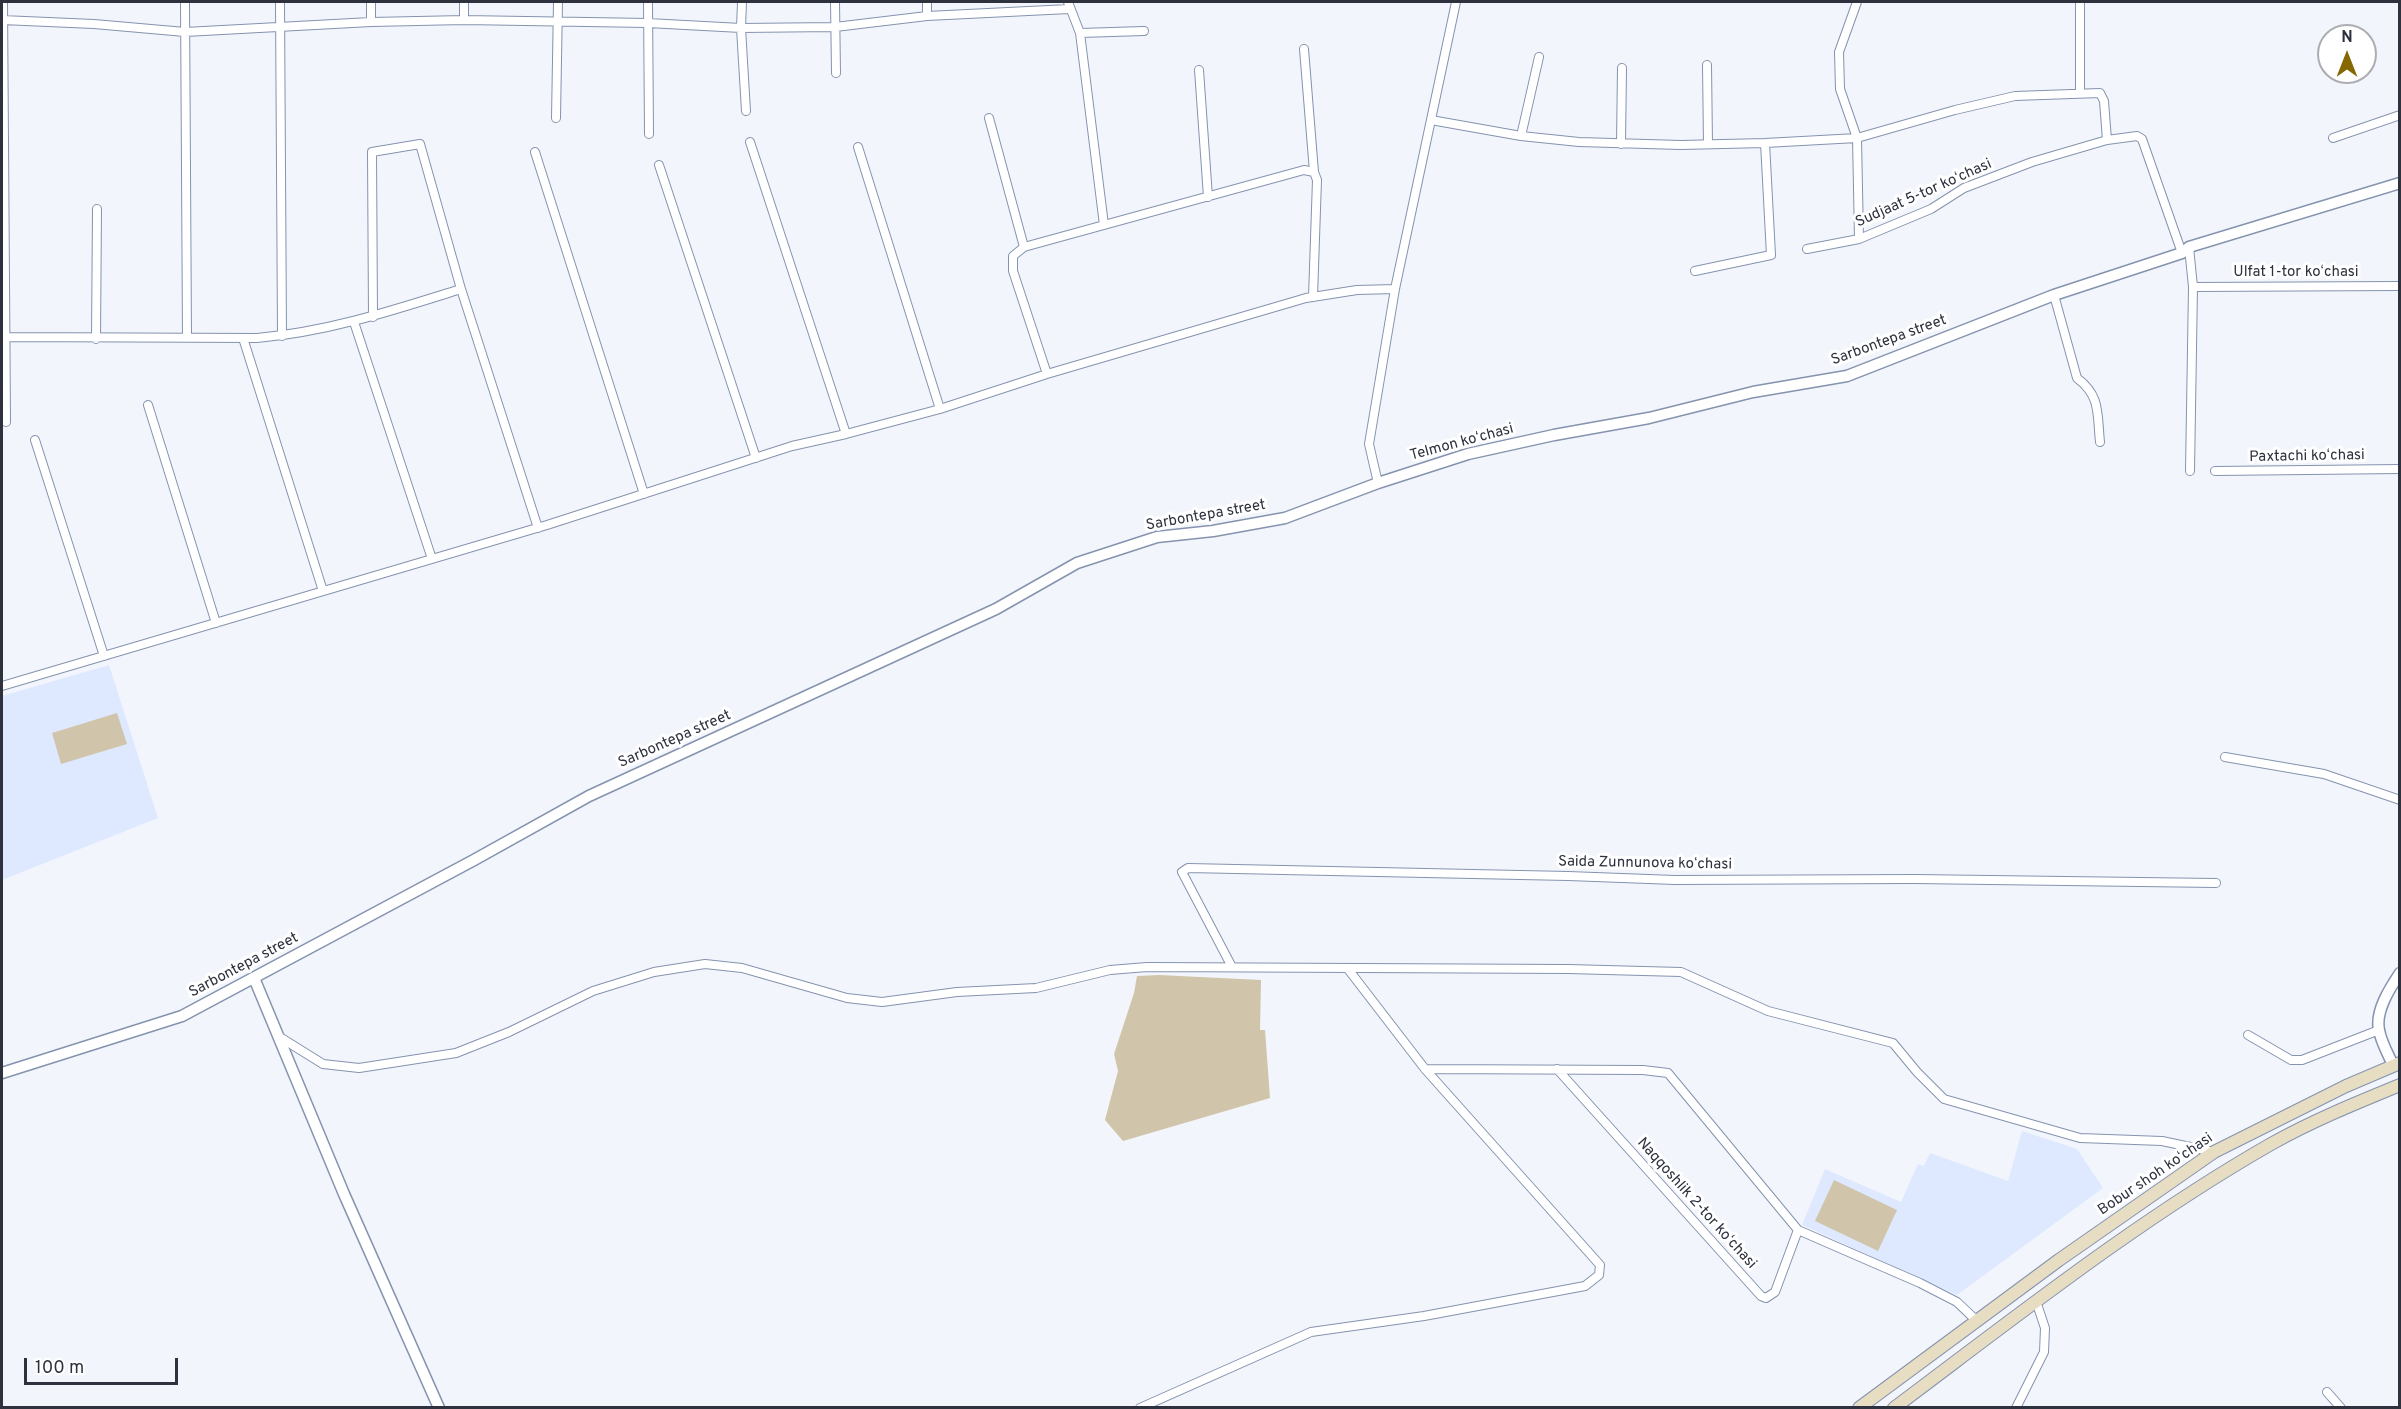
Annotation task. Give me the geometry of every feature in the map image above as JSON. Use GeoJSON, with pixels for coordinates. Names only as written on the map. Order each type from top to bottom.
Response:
{"type":"FeatureCollection","features":[{"type":"Feature","properties":{"kind":"main road","name":"Bobur shoh koʻchasi"},"geometry":{"type":"LineString","coordinates":[[1859,1407],[2059,1260],[2214,1152],[2308,1104],[2396,1064]]}},
{"type":"Feature","properties":{"kind":"main road"},"geometry":{"type":"LineString","coordinates":[[2396,1064],[2400,1080]]}},
{"type":"Feature","properties":{"kind":"main road"},"geometry":{"type":"LineString","coordinates":[[1894,1407],[2036,1301],[2189,1194],[2274,1143],[2400,1085]]}},
{"type":"Feature","properties":{"kind":"main road"},"geometry":{"type":"LineString","coordinates":[[1902,1377],[1914,1393]]}},
{"type":"Feature","properties":{"kind":"street"},"geometry":{"type":"LineString","coordinates":[[3,2],[3,337],[6,422]]}},
{"type":"Feature","properties":{"kind":"street"},"geometry":{"type":"LineString","coordinates":[[185,2],[186,337]]}},
{"type":"Feature","properties":{"kind":"street"},"geometry":{"type":"LineString","coordinates":[[280,2],[282,336]]}},
{"type":"Feature","properties":{"kind":"street"},"geometry":{"type":"LineString","coordinates":[[371,2],[371,22]]}},
{"type":"Feature","properties":{"kind":"street"},"geometry":{"type":"LineString","coordinates":[[464,2],[465,20]]}},
{"type":"Feature","properties":{"kind":"street"},"geometry":{"type":"LineString","coordinates":[[556,118],[558,2]]}},
{"type":"Feature","properties":{"kind":"street"},"geometry":{"type":"LineString","coordinates":[[648,2],[649,134]]}},
{"type":"Feature","properties":{"kind":"street"},"geometry":{"type":"LineString","coordinates":[[742,2],[741,28],[746,111]]}},
{"type":"Feature","properties":{"kind":"street"},"geometry":{"type":"LineString","coordinates":[[835,2],[836,73]]}},
{"type":"Feature","properties":{"kind":"street"},"geometry":{"type":"LineString","coordinates":[[927,2],[927,16]]}},
{"type":"Feature","properties":{"kind":"street"},"geometry":{"type":"LineString","coordinates":[[1378,483],[1369,444],[1395,289],[1456,2]]}},
{"type":"Feature","properties":{"kind":"street"},"geometry":{"type":"LineString","coordinates":[[1857,2],[1839,52],[1840,89],[1857,138],[1859,238]]}},
{"type":"Feature","properties":{"kind":"street"},"geometry":{"type":"LineString","coordinates":[[2080,2],[2080,92]]}},
{"type":"Feature","properties":{"kind":"street"},"geometry":{"type":"LineString","coordinates":[[2,20],[94,24],[185,32],[371,22],[465,20],[648,23],[741,28],[835,27],[927,16],[1068,5],[1080,33],[1104,225]]}},
{"type":"Feature","properties":{"kind":"street"},"geometry":{"type":"LineString","coordinates":[[1080,33],[1144,31]]}},
{"type":"Feature","properties":{"kind":"street"},"geometry":{"type":"LineString","coordinates":[[1304,49],[1314,171],[1317,180],[1313,297]]}},
{"type":"Feature","properties":{"kind":"street"},"geometry":{"type":"LineString","coordinates":[[1521,136],[1539,57]]}},
{"type":"Feature","properties":{"kind":"street"},"geometry":{"type":"LineString","coordinates":[[1707,65],[1708,144]]}},
{"type":"Feature","properties":{"kind":"street"},"geometry":{"type":"LineString","coordinates":[[1621,144],[1622,68]]}},
{"type":"Feature","properties":{"kind":"street"},"geometry":{"type":"LineString","coordinates":[[1199,70],[1208,197]]}},
{"type":"Feature","properties":{"kind":"street"},"geometry":{"type":"LineString","coordinates":[[1431,120],[1521,136],[1621,144],[1765,143],[1857,138],[1955,110],[2015,96],[2080,92],[2100,93],[2104,101],[2107,140]]}},
{"type":"Feature","properties":{"kind":"street"},"geometry":{"type":"LineString","coordinates":[[2333,138],[2400,115]]}},
{"type":"Feature","properties":{"kind":"street"},"geometry":{"type":"LineString","coordinates":[[989,118],[1024,247]]}},
{"type":"Feature","properties":{"kind":"street","name":"Sudjaat 5-tor koʻchasi"},"geometry":{"type":"LineString","coordinates":[[1807,249],[1859,238],[1931,209],[1964,188],[2032,162],[2107,140],[2137,136],[2142,139],[2185,250]]}},
{"type":"Feature","properties":{"kind":"street"},"geometry":{"type":"LineString","coordinates":[[750,142],[846,434]]}},
{"type":"Feature","properties":{"kind":"street"},"geometry":{"type":"LineString","coordinates":[[1695,271],[1771,255],[1765,143]]}},
{"type":"Feature","properties":{"kind":"street"},"geometry":{"type":"LineString","coordinates":[[373,317],[372,152],[420,144],[461,289],[538,528]]}},
{"type":"Feature","properties":{"kind":"street"},"geometry":{"type":"LineString","coordinates":[[858,147],[940,409]]}},
{"type":"Feature","properties":{"kind":"street"},"geometry":{"type":"LineString","coordinates":[[536,152],[644,494]]}},
{"type":"Feature","properties":{"kind":"street"},"geometry":{"type":"LineString","coordinates":[[659,165],[756,458]]}},
{"type":"Feature","properties":{"kind":"street"},"geometry":{"type":"LineString","coordinates":[[1047,374],[1013,271],[1013,256],[1024,247],[1304,170],[1314,171]]}},
{"type":"Feature","properties":{"kind":"street","name":"Sarbontepa street"},"geometry":{"type":"LineString","coordinates":[[1554,435],[1649,418],[1753,392],[1847,376],[2054,295],[2185,250],[2400,183]]}},
{"type":"Feature","properties":{"kind":"street"},"geometry":{"type":"LineString","coordinates":[[96,339],[97,209]]}},
{"type":"Feature","properties":{"kind":"street"},"geometry":{"type":"LineString","coordinates":[[2185,250],[2193,287],[2190,471]]}},
{"type":"Feature","properties":{"kind":"street","name":"Ulfat 1-tor koʻchasi"},"geometry":{"type":"LineString","coordinates":[[2193,287],[2400,286]]}},
{"type":"Feature","properties":{"kind":"street"},"geometry":{"type":"LineString","coordinates":[[3,337],[96,339],[282,336],[354,322],[461,289]]}},
{"type":"Feature","properties":{"kind":"street"},"geometry":{"type":"LineString","coordinates":[[2,686],[538,528],[792,446],[940,409],[1047,374],[1313,297],[1357,290],[1395,289]]}},
{"type":"Feature","properties":{"kind":"street"},"geometry":{"type":"LineString","coordinates":[[2054,295],[2077,378],[2095,397],[2100,442]]}},
{"type":"Feature","properties":{"kind":"street"},"geometry":{"type":"LineString","coordinates":[[354,322],[432,559]]}},
{"type":"Feature","properties":{"kind":"street"},"geometry":{"type":"LineString","coordinates":[[243,338],[323,591]]}},
{"type":"Feature","properties":{"kind":"street"},"geometry":{"type":"LineString","coordinates":[[148,405],[216,623]]}},
{"type":"Feature","properties":{"kind":"street","name":"Telmon koʻchasi"},"geometry":{"type":"LineString","coordinates":[[1378,483],[1468,454],[1554,435]]}},
{"type":"Feature","properties":{"kind":"street"},"geometry":{"type":"LineString","coordinates":[[35,440],[104,656]]}},
{"type":"Feature","properties":{"kind":"street","name":"Paxtachi koʻchasi"},"geometry":{"type":"LineString","coordinates":[[2215,471],[2400,469]]}},
{"type":"Feature","properties":{"kind":"street","name":"Sarbontepa street"},"geometry":{"type":"LineString","coordinates":[[2,1073],[182,1016],[589,796],[996,609],[1077,563],[1157,537],[1213,531],[1285,518],[1378,483]]}},
{"type":"Feature","properties":{"kind":"street"},"geometry":{"type":"LineString","coordinates":[[2225,757],[2324,774],[2400,800]]}},
{"type":"Feature","properties":{"kind":"street","name":"Saida Zunnunova koʻchasi"},"geometry":{"type":"LineString","coordinates":[[1232,967],[1182,872],[1188,868],[1556,875],[1675,880],[1914,879],[2216,883]]}},
{"type":"Feature","properties":{"kind":"street"},"geometry":{"type":"LineString","coordinates":[[278,1036],[323,1064],[359,1068],[456,1053],[509,1032],[593,991],[654,972],[705,964],[742,968],[847,998],[882,1002],[957,992],[1036,988],[1110,970],[1147,967],[1568,969],[1681,972],[1768,1011],[1893,1043],[1944,1099],[2080,1138],[2162,1141],[2214,1152]]}},
{"type":"Feature","properties":{"kind":"street"},"geometry":{"type":"LineString","coordinates":[[1140,1407],[1311,1332],[1424,1316],[1585,1286],[1599,1275],[1600,1265],[1425,1069],[1348,969]]}},
{"type":"Feature","properties":{"kind":"street"},"geometry":{"type":"LineString","coordinates":[[2396,1064],[2379,1030],[2381,1010],[2389,989],[2400,973]]}},
{"type":"Feature","properties":{"kind":"street"},"geometry":{"type":"LineString","coordinates":[[254,978],[344,1194],[439,1407]]}},
{"type":"Feature","properties":{"kind":"street"},"geometry":{"type":"LineString","coordinates":[[2248,1035],[2290,1060],[2302,1060],[2379,1030]]}},
{"type":"Feature","properties":{"kind":"street"},"geometry":{"type":"LineString","coordinates":[[1425,1069],[1557,1069],[1668,1073],[1798,1230],[1920,1283],[1957,1302],[1977,1321]]}},
{"type":"Feature","properties":{"kind":"street","name":"Naqqoshlik 2-tor koʻchasi"},"geometry":{"type":"LineString","coordinates":[[1557,1069],[1761,1296],[1766,1298],[1775,1292],[1798,1230]]}},
{"type":"Feature","properties":{"kind":"street"},"geometry":{"type":"LineString","coordinates":[[2016,1407],[2044,1352],[2044,1328],[2036,1301]]}},
{"type":"Feature","properties":{"kind":"street"},"geometry":{"type":"LineString","coordinates":[[2327,1392],[2341,1407]]}},
{"type":"Feature","properties":{"kind":"shaded area"},"geometry":{"type":"Polygon","coordinates":[[[109,665],[158,818],[2,880],[2,696],[109,665]]]}},
{"type":"Feature","properties":{"kind":"shaded area"},"geometry":{"type":"Polygon","coordinates":[[[117,713],[127,744],[61,764],[52,733],[117,713]]]}},
{"type":"Feature","properties":{"kind":"shaded area"},"geometry":{"type":"Polygon","coordinates":[[[1137,976],[1261,980],[1260,1030],[1265,1030],[1270,1098],[1123,1141],[1105,1120],[1118,1071],[1114,1054],[1134,993],[1137,976]]]}},
{"type":"Feature","properties":{"kind":"shaded area"},"geometry":{"type":"Polygon","coordinates":[[[2022,1131],[2077,1149],[2103,1188],[1957,1295],[1802,1225],[1825,1169],[1901,1202],[1918,1164],[1924,1166],[1930,1153],[2008,1181],[2022,1131]]]}},
{"type":"Feature","properties":{"kind":"shaded area"},"geometry":{"type":"Polygon","coordinates":[[[1834,1180],[1897,1210],[1878,1251],[1815,1221],[1834,1180]]]}}]}
